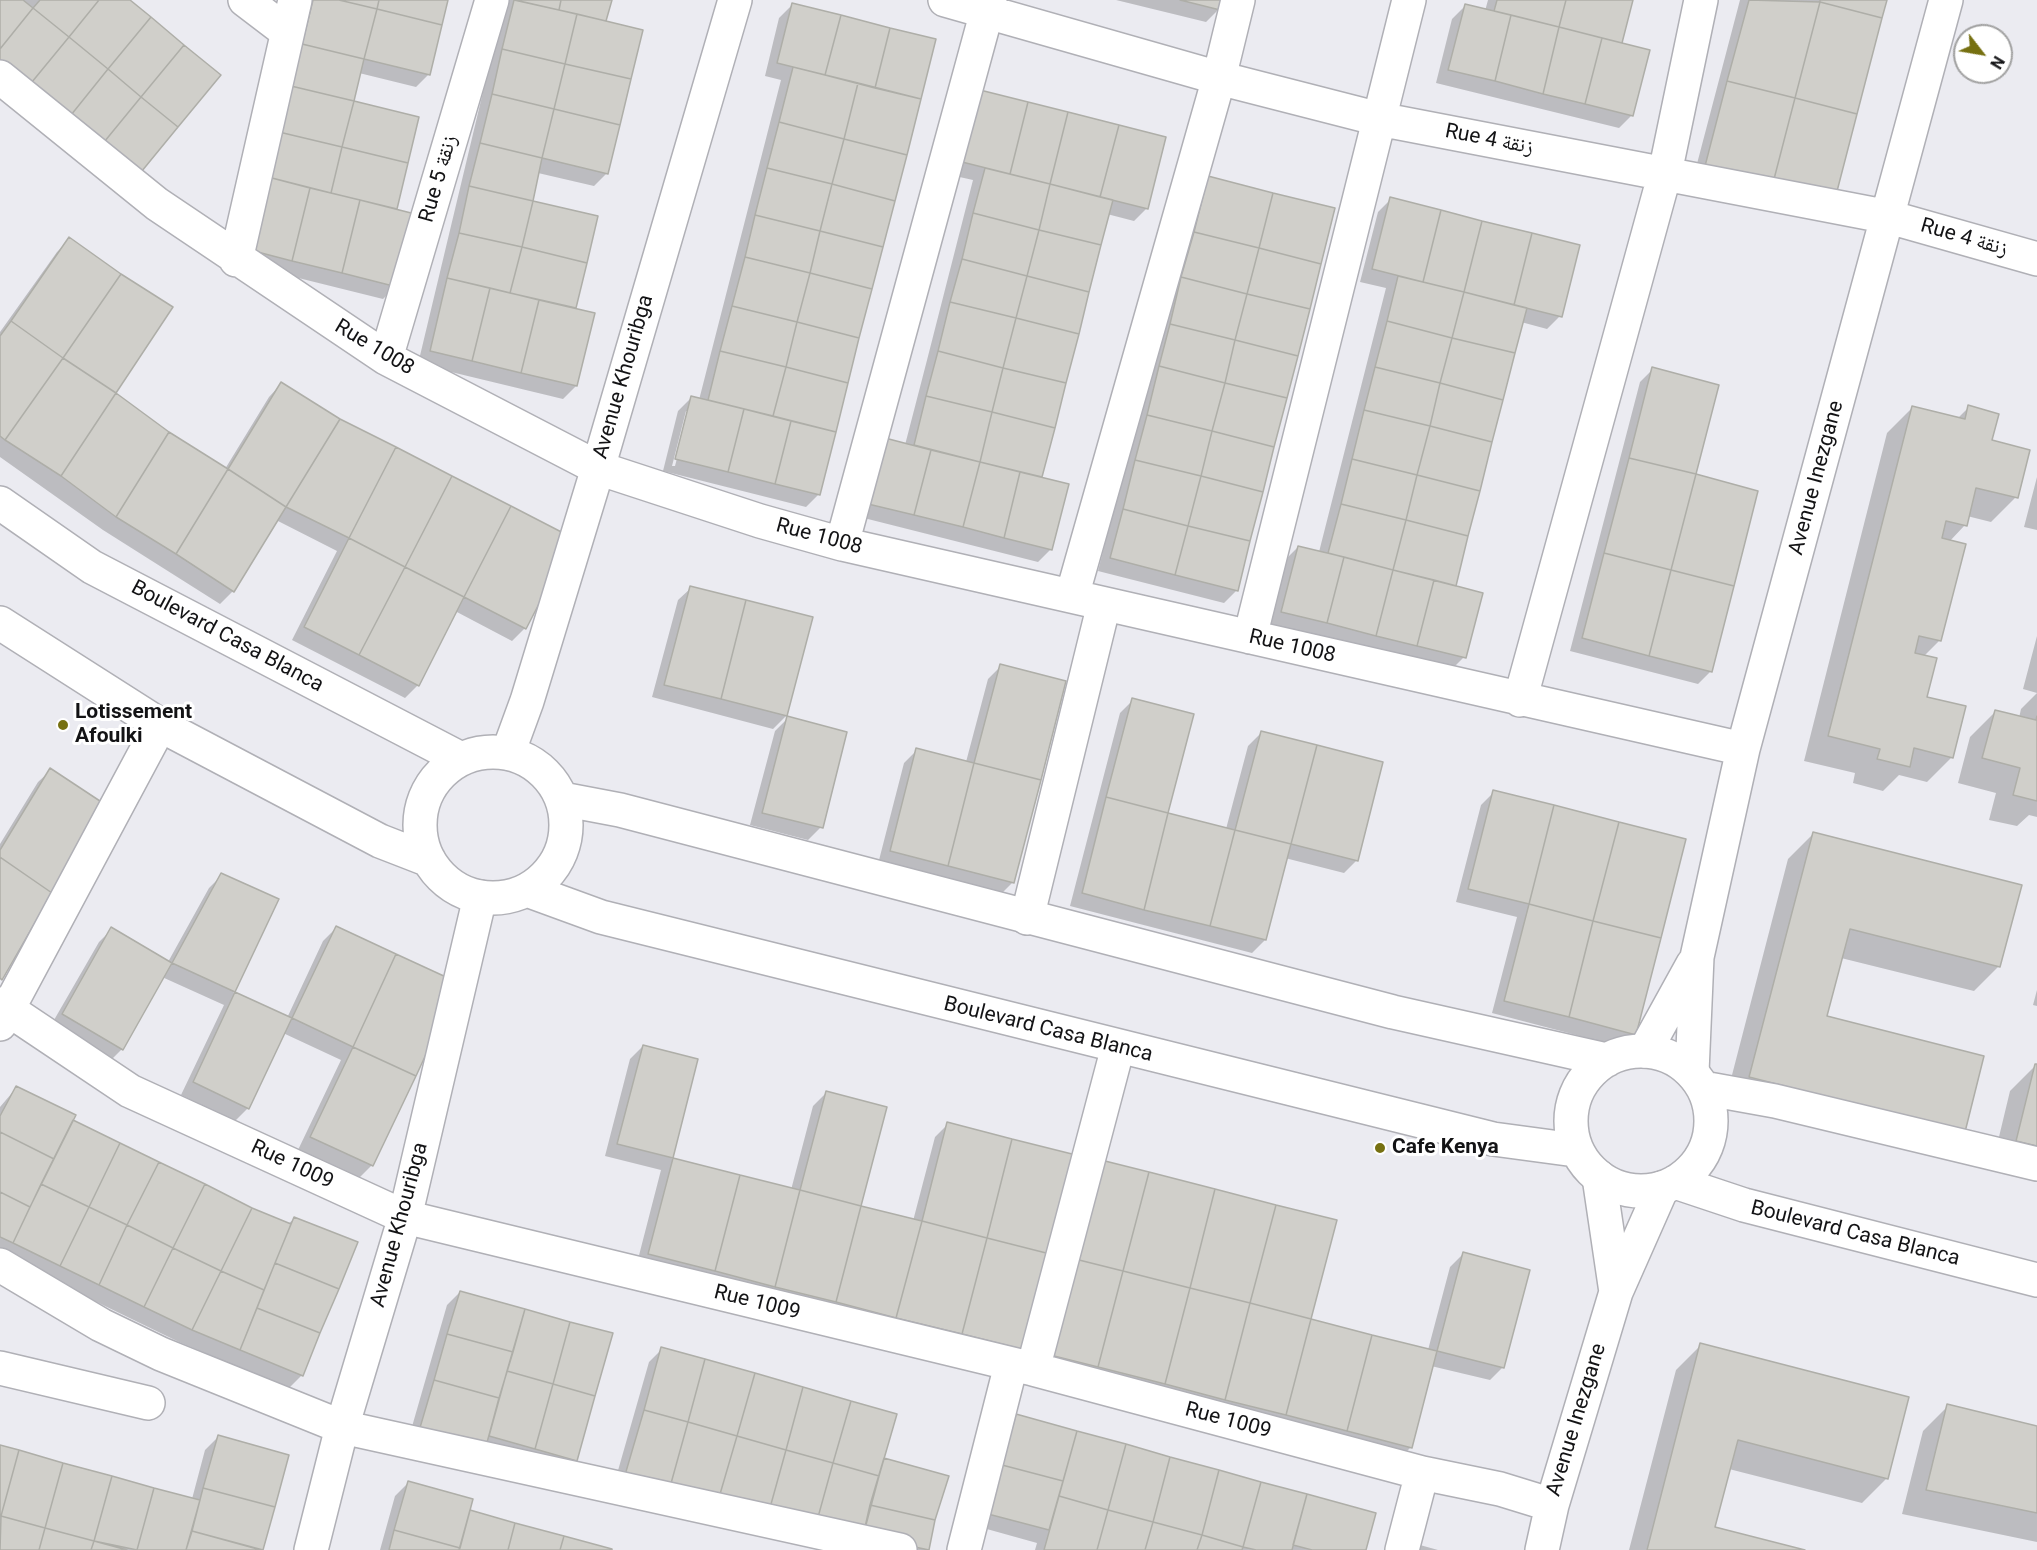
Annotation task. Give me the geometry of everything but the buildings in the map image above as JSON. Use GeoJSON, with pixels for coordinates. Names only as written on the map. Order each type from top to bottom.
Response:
{"type":"FeatureCollection","features":[{"type":"Feature","properties":{"kind":"street"},"geometry":{"type":"LineString","coordinates":[[245,0],[287,32]]}},
{"type":"Feature","properties":{"kind":"street"},"geometry":{"type":"LineString","coordinates":[[236,260],[295,0]]}},
{"type":"Feature","properties":{"kind":"street","name":"Rue 5 زنقة"},"geometry":{"type":"LineString","coordinates":[[386,358],[492,0]]}},
{"type":"Feature","properties":{"kind":"street","name":"Avenue Khouribga"},"geometry":{"type":"LineString","coordinates":[[508,753],[527,701],[598,468],[735,0]]}},
{"type":"Feature","properties":{"kind":"street","name":"Rue 4 زنقة"},"geometry":{"type":"LineString","coordinates":[[945,0],[988,6],[1219,78],[1379,119],[1889,217],[2037,259]]}},
{"type":"Feature","properties":{"kind":"street"},"geometry":{"type":"LineString","coordinates":[[1072,596],[1219,78],[1238,0]]}},
{"type":"Feature","properties":{"kind":"street"},"geometry":{"type":"LineString","coordinates":[[1250,637],[1408,0]]}},
{"type":"Feature","properties":{"kind":"street"},"geometry":{"type":"LineString","coordinates":[[1520,700],[1665,174],[1701,0]]}},
{"type":"Feature","properties":{"kind":"street","name":"Avenue Inezgane"},"geometry":{"type":"LineString","coordinates":[[1697,957],[1743,749],[1946,0]]}},
{"type":"Feature","properties":{"kind":"street"},"geometry":{"type":"LineString","coordinates":[[842,544],[988,6]]}},
{"type":"Feature","properties":{"kind":"street","name":"Rue 1008"},"geometry":{"type":"LineString","coordinates":[[0,77],[157,204],[236,260],[386,358],[598,468],[750,518],[842,544],[1743,749]]}},
{"type":"Feature","properties":{"kind":"street","name":"Boulevard Casa Blanca"},"geometry":{"type":"LineString","coordinates":[[0,503],[92,567],[461,759]]}},
{"type":"Feature","properties":{"kind":"street"},"geometry":{"type":"LineString","coordinates":[[1027,918],[1104,604]]}},
{"type":"Feature","properties":{"kind":"street"},"geometry":{"type":"LineString","coordinates":[[0,623],[160,725],[380,841],[429,860]]}},
{"type":"Feature","properties":{"kind":"street"},"geometry":{"type":"LineString","coordinates":[[2,1013],[160,725]]}},
{"type":"Feature","properties":{"kind":"street"},"geometry":{"type":"LineString","coordinates":[[484,752],[508,753],[531,762],[550,778],[562,800],[567,825],[561,851],[547,874],[527,890],[504,897],[480,897],[459,890],[442,877],[429,860],[421,838],[421,814],[428,791],[442,772],[461,759],[484,752]]}},
{"type":"Feature","properties":{"kind":"street"},"geometry":{"type":"LineString","coordinates":[[562,800],[620,810],[1393,1012],[1607,1060]]}},
{"type":"Feature","properties":{"kind":"street","name":"Boulevard Casa Blanca"},"geometry":{"type":"LineString","coordinates":[[527,890],[601,917],[1118,1047],[1493,1138],[1575,1150]]}},
{"type":"Feature","properties":{"kind":"street","name":"Avenue Khouribga"},"geometry":{"type":"LineString","coordinates":[[311,1550],[342,1427],[405,1217],[480,897]]}},
{"type":"Feature","properties":{"kind":"street"},"geometry":{"type":"LineString","coordinates":[[1645,1051],[1697,957]]}},
{"type":"Feature","properties":{"kind":"street"},"geometry":{"type":"LineString","coordinates":[[1697,957],[1697,1080]]}},
{"type":"Feature","properties":{"kind":"street","name":"Rue 1009"},"geometry":{"type":"LineString","coordinates":[[2,1013],[130,1091],[405,1217],[1022,1367],[1422,1473],[1500,1489],[1552,1505]]}},
{"type":"Feature","properties":{"kind":"street"},"geometry":{"type":"LineString","coordinates":[[964,1550],[1022,1367],[1118,1047]]}},
{"type":"Feature","properties":{"kind":"street"},"geometry":{"type":"LineString","coordinates":[[1645,1051],[1678,1061],[1697,1080],[1710,1108],[1710,1130],[1704,1151],[1692,1168],[1669,1185],[1646,1191],[1629,1190],[1599,1177],[1585,1165],[1575,1150],[1570,1125],[1574,1099],[1587,1076],[1607,1060],[1645,1051]]}},
{"type":"Feature","properties":{"kind":"street"},"geometry":{"type":"LineString","coordinates":[[1697,1080],[2037,1164]]}},
{"type":"Feature","properties":{"kind":"street"},"geometry":{"type":"LineString","coordinates":[[1599,1177],[1616,1292]]}},
{"type":"Feature","properties":{"kind":"street","name":"Avenue Inezgane"},"geometry":{"type":"LineString","coordinates":[[1542,1550],[1552,1505],[1616,1292],[1669,1185]]}},
{"type":"Feature","properties":{"kind":"street","name":"Boulevard Casa Blanca"},"geometry":{"type":"LineString","coordinates":[[1669,1185],[2037,1280]]}},
{"type":"Feature","properties":{"kind":"street"},"geometry":{"type":"LineString","coordinates":[[0,1265],[101,1325],[161,1354],[342,1427],[900,1550]]}},
{"type":"Feature","properties":{"kind":"street"},"geometry":{"type":"LineString","coordinates":[[0,1368],[148,1403]]}},
{"type":"Feature","properties":{"kind":"street"},"geometry":{"type":"LineString","coordinates":[[1402,1550],[1422,1473]]}},
{"type":"Feature","properties":{"kind":"place","name":"Lotissement Afoulki"},"geometry":{"type":"Point","coordinates":[63,725]}},
{"type":"Feature","properties":{"kind":"place","name":"Cafe Kenya"},"geometry":{"type":"Point","coordinates":[1380,1148]}}]}
